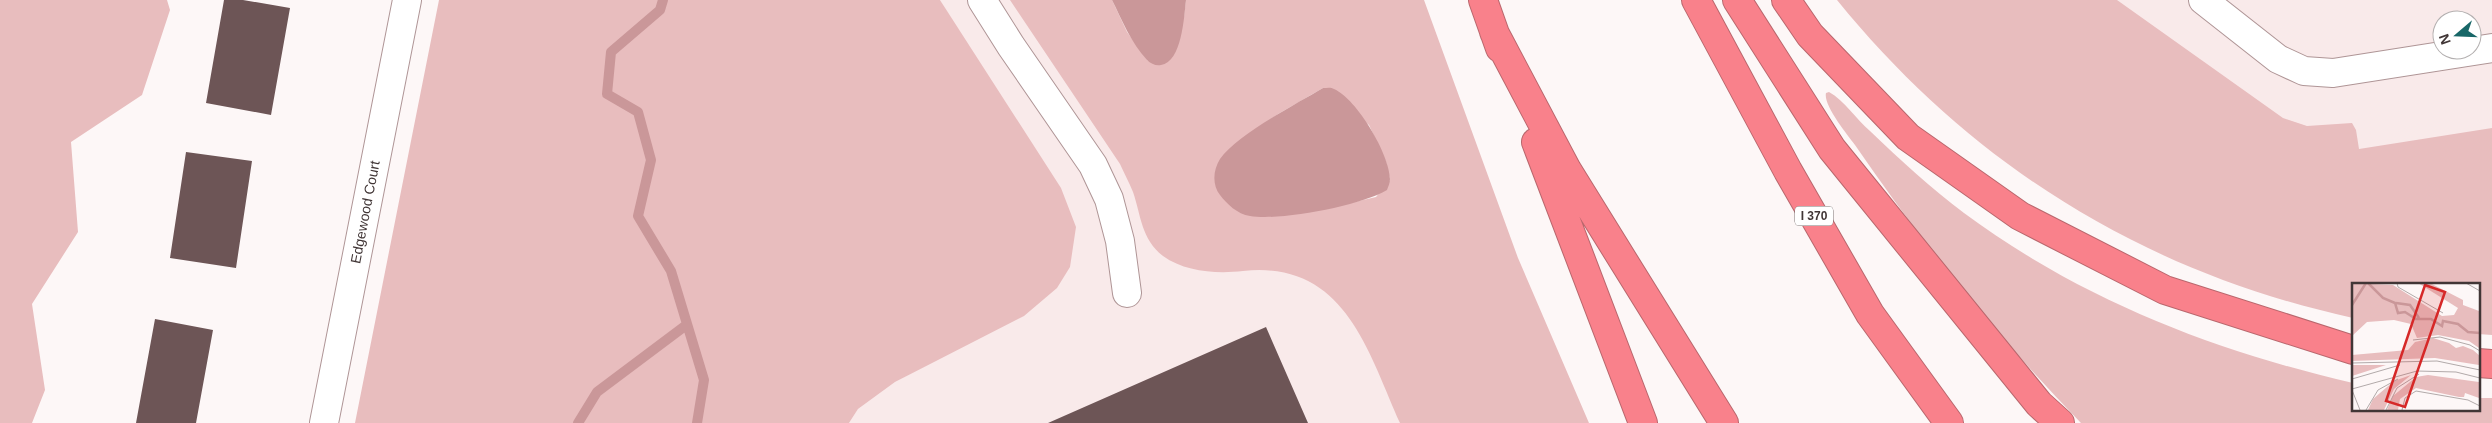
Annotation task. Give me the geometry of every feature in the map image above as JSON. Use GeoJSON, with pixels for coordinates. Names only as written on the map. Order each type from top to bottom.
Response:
{"type":"FeatureCollection","features":[{"type":"Feature","properties":{"kind":"highway"},"geometry":{"type":"LineString","coordinates":[[1483,0],[1643,423]]}},
{"type":"Feature","properties":{"kind":"highway","name":"I 370"},"geometry":{"type":"LineString","coordinates":[[1696,0],[1784,162],[1870,314],[1949,423]]}},
{"type":"Feature","properties":{"kind":"highway"},"geometry":{"type":"LineString","coordinates":[[1737,0],[1832,150],[2039,404],[2060,423]]}},
{"type":"Feature","properties":{"kind":"highway"},"geometry":{"type":"LineString","coordinates":[[1786,0],[1810,35],[1908,137],[2020,216],[2165,290],[2352,350]]}},
{"type":"Feature","properties":{"kind":"highway"},"geometry":{"type":"LineString","coordinates":[[1494,32],[1567,170],[1724,423]]}},
{"type":"Feature","properties":{"kind":"street","name":"Edgewood Court"},"geometry":{"type":"LineString","coordinates":[[324,423],[406,0]]}},
{"type":"Feature","properties":{"kind":"street"},"geometry":{"type":"LineString","coordinates":[[982,0],[1011,46],[1093,165],[1109,198],[1120,241],[1126,293]]}},
{"type":"Feature","properties":{"kind":"street"},"geometry":{"type":"LineString","coordinates":[[2203,0],[2278,59],[2304,71],[2333,73],[2492,48]]}},
{"type":"Feature","properties":{"kind":"shaded area"},"geometry":{"type":"Polygon","coordinates":[[[0,0],[167,0],[170,10],[142,95],[71,142],[78,232],[32,304],[45,390],[32,423],[0,423],[0,0]]]}},
{"type":"Feature","properties":{"kind":"shaded area"},"geometry":{"type":"Polygon","coordinates":[[[439,0],[940,0],[1061,188],[1076,227],[1070,267],[1057,288],[1024,316],[895,382],[858,409],[849,423],[355,423],[439,0]]]}},
{"type":"Feature","properties":{"kind":"shaded area"},"geometry":{"type":"Polygon","coordinates":[[[940,0],[1240,0],[1506,423],[849,423],[858,409],[895,382],[938,359],[954,23],[940,0]]]}},
{"type":"Feature","properties":{"kind":"shaded area"},"geometry":{"type":"Polygon","coordinates":[[[1010,0],[1112,0],[1127,32],[1148,61],[1184,17],[1186,0],[1424,0],[1518,258],[1589,423],[1400,423],[1376,366],[1362,339],[1347,315],[1328,295],[1306,280],[1277,271],[1202,271],[1181,266],[1163,256],[1150,242],[1146,234],[1133,192],[1120,164],[1010,0]],[[1323,88],[1278,114],[1237,143],[1278,216],[1324,209],[1376,197],[1390,180],[1386,162],[1369,125],[1323,88]]]}},
{"type":"Feature","properties":{"kind":"shaded area"},"geometry":{"type":"Polygon","coordinates":[[[1112,0],[1186,0],[1181,38],[1178,48],[1168,62],[1157,65],[1147,60],[1132,39],[1112,0]]]}},
{"type":"Feature","properties":{"kind":"shaded area"},"geometry":{"type":"Polygon","coordinates":[[[1837,0],[2117,0],[2283,118],[2307,126],[2352,123],[2356,130],[2359,149],[2492,128],[2492,335],[2480,334],[2480,283],[2352,283],[2352,318],[2276,298],[2203,272],[2133,241],[2067,204],[2004,161],[1945,113],[1889,59],[1837,0]]]}},
{"type":"Feature","properties":{"kind":"shaded area"},"geometry":{"type":"Polygon","coordinates":[[[2096,0],[2492,0],[2492,167],[2341,190],[2096,0]]]}},
{"type":"Feature","properties":{"kind":"shaded area"},"geometry":{"type":"Polygon","coordinates":[[[1323,88],[1333,88],[1343,95],[1371,129],[1389,169],[1390,180],[1387,190],[1359,202],[1300,214],[1264,217],[1250,216],[1233,208],[1217,191],[1215,173],[1220,159],[1239,140],[1253,130],[1323,88]]]}},
{"type":"Feature","properties":{"kind":"shaded area"},"geometry":{"type":"Polygon","coordinates":[[[1829,92],[1840,100],[1904,163],[1964,213],[2008,244],[2101,296],[2199,338],[2301,370],[2352,383],[2352,410],[2480,410],[2480,398],[2492,398],[2492,423],[2081,423],[2020,357],[1934,254],[1836,119],[1828,105],[1826,93],[1829,92]]]}},
{"type":"Feature","properties":{"kind":"building"},"geometry":{"type":"Polygon","coordinates":[[[224,0],[243,0],[290,8],[271,115],[206,103],[224,0]]]}},
{"type":"Feature","properties":{"kind":"building"},"geometry":{"type":"Polygon","coordinates":[[[186,152],[252,161],[236,268],[170,258],[186,152]]]}},
{"type":"Feature","properties":{"kind":"building"},"geometry":{"type":"Polygon","coordinates":[[[155,319],[213,330],[196,423],[136,423],[155,319]]]}},
{"type":"Feature","properties":{"kind":"building"},"geometry":{"type":"Polygon","coordinates":[[[1266,327],[1308,423],[1048,423],[1266,327]]]}},
{"type":"Feature","properties":{"kind":"waterway"},"geometry":{"type":"LineString","coordinates":[[663,0],[660,10],[611,52],[607,94],[638,112],[651,160],[638,216],[671,271],[704,380],[697,423]]}},
{"type":"Feature","properties":{"kind":"waterway"},"geometry":{"type":"LineString","coordinates":[[578,423],[597,392],[685,326]]}}]}
